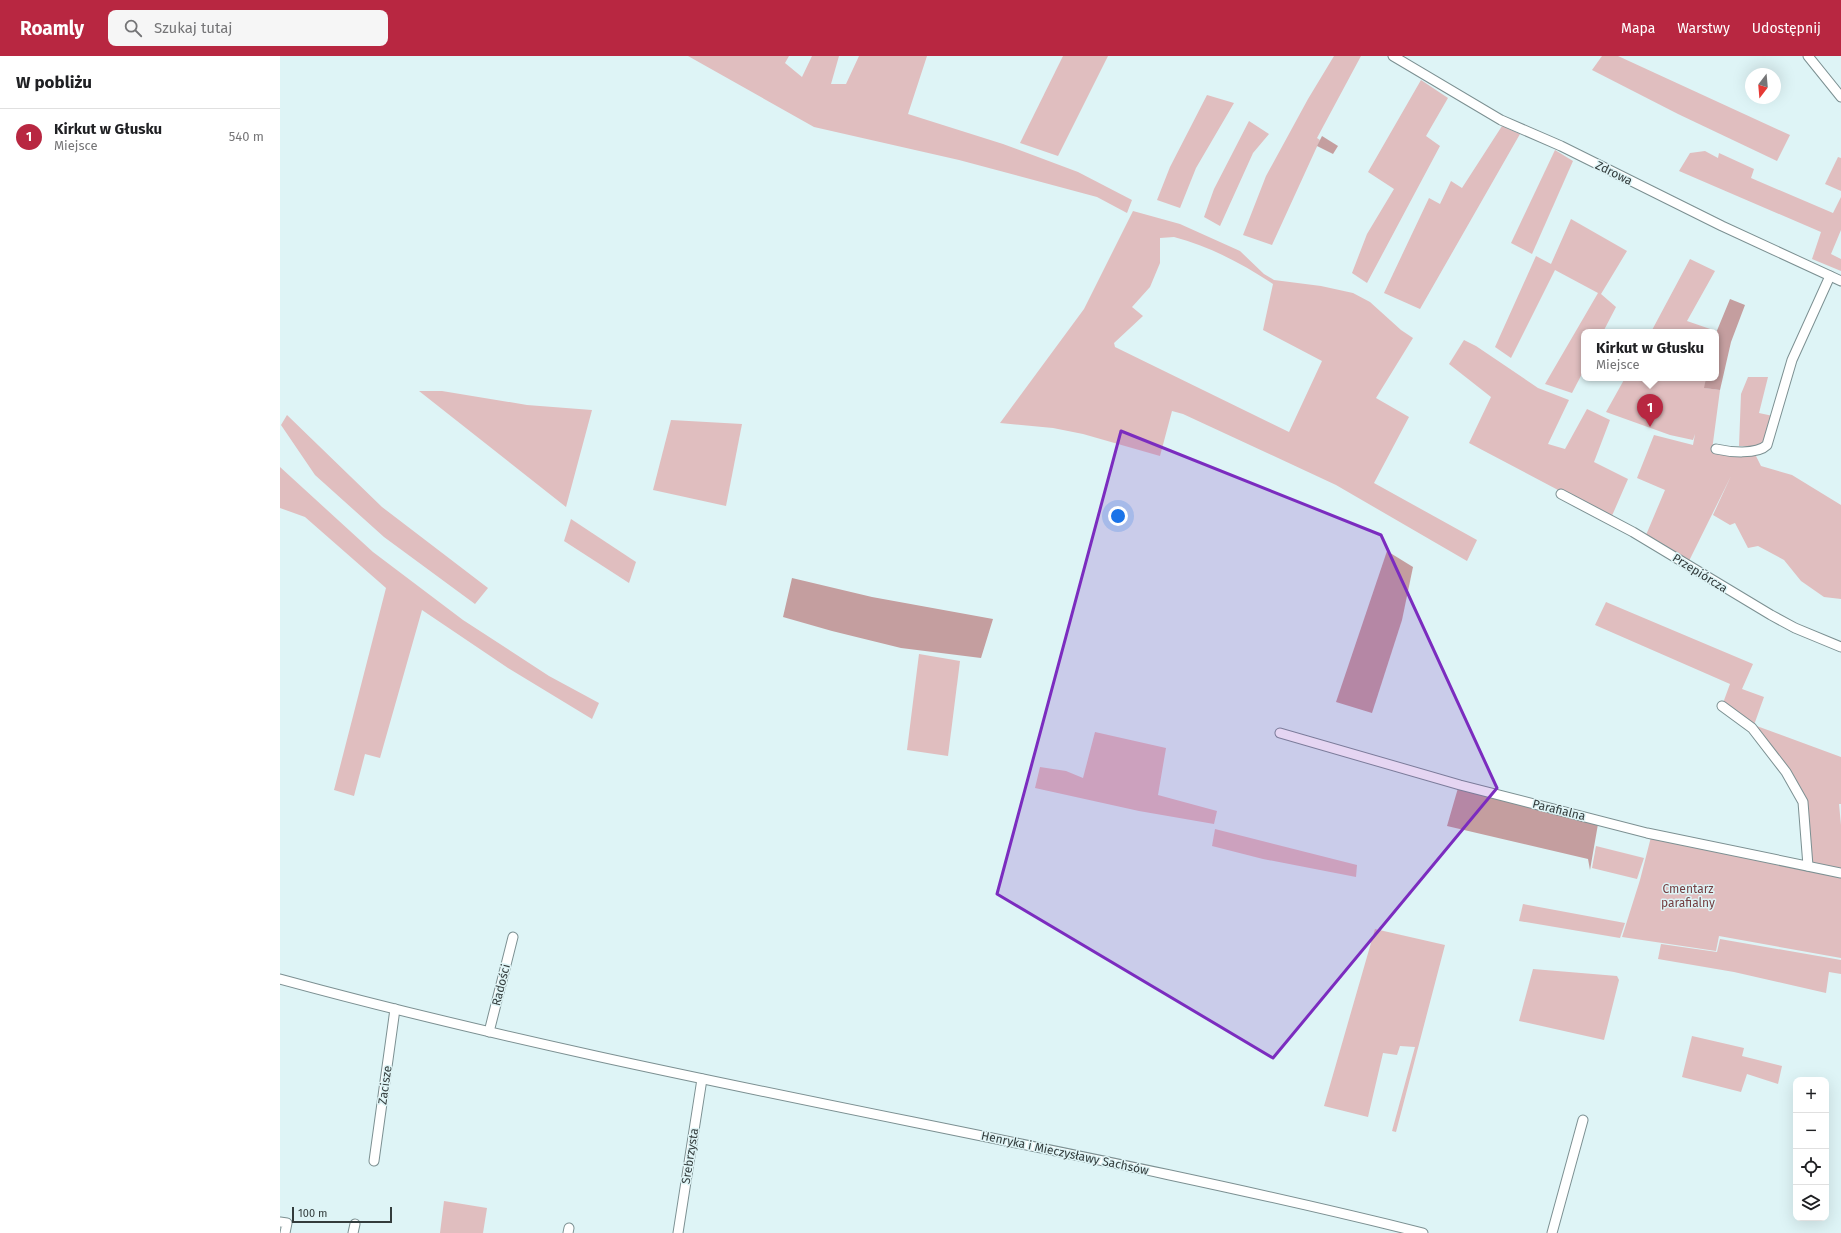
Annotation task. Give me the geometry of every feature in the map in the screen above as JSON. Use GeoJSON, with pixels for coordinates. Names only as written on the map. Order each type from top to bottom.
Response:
{"type":"FeatureCollection","features":[{"type":"Feature","properties":{"kind":"street","name":"Zdrowa"},"geometry":{"type":"LineString","coordinates":[[1393,56],[1501,120],[1561,146],[1722,226],[1841,281]]}},
{"type":"Feature","properties":{"kind":"street"},"geometry":{"type":"LineString","coordinates":[[1808,56],[1841,97]]}},
{"type":"Feature","properties":{"kind":"street"},"geometry":{"type":"LineString","coordinates":[[1716,448],[1755,452],[1762,450],[1767,446],[1792,360],[1830,276]]}},
{"type":"Feature","properties":{"kind":"street","name":"Przepiórcza"},"geometry":{"type":"LineString","coordinates":[[1562,494],[1633,532],[1771,615],[1795,628],[1841,647]]}},
{"type":"Feature","properties":{"kind":"street"},"geometry":{"type":"LineString","coordinates":[[1722,706],[1752,728],[1786,772],[1803,802],[1808,866]]}},
{"type":"Feature","properties":{"kind":"street","name":"Parafialna"},"geometry":{"type":"LineString","coordinates":[[1280,733],[1460,784],[1647,833],[1841,873]]}},
{"type":"Feature","properties":{"kind":"street","name":"Radości"},"geometry":{"type":"LineString","coordinates":[[489,1032],[513,937]]}},
{"type":"Feature","properties":{"kind":"street","name":"Henryka i Mieczysławy Sachsów"},"geometry":{"type":"LineString","coordinates":[[280,979],[395,1009],[571,1051],[1108,1161],[1423,1233]]}},
{"type":"Feature","properties":{"kind":"street","name":"Zacisze"},"geometry":{"type":"LineString","coordinates":[[374,1161],[395,1009]]}},
{"type":"Feature","properties":{"kind":"street","name":"Srebrzysta"},"geometry":{"type":"LineString","coordinates":[[678,1233],[704,1079]]}},
{"type":"Feature","properties":{"kind":"street"},"geometry":{"type":"LineString","coordinates":[[1552,1233],[1583,1120]]}},
{"type":"Feature","properties":{"kind":"street"},"geometry":{"type":"LineString","coordinates":[[280,1222],[287,1223],[285,1233]]}},
{"type":"Feature","properties":{"kind":"street"},"geometry":{"type":"LineString","coordinates":[[353,1233],[355,1224]]}},
{"type":"Feature","properties":{"kind":"highlighted area"},"geometry":{"type":"Polygon","coordinates":[[[1121,431],[1381,535],[1497,788],[1273,1058],[997,894],[1121,431]]]}},
{"type":"Feature","properties":{"kind":"green space"},"geometry":{"type":"Polygon","coordinates":[[[688,56],[789,56],[785,63],[802,77],[812,56],[839,56],[831,84],[846,84],[859,56],[927,56],[908,114],[1003,144],[1078,172],[1132,200],[1127,213],[1097,197],[959,160],[814,127],[688,56]]]}},
{"type":"Feature","properties":{"kind":"green space"},"geometry":{"type":"Polygon","coordinates":[[[1063,56],[1108,56],[1058,156],[1020,143],[1063,56]]]}},
{"type":"Feature","properties":{"kind":"green space"},"geometry":{"type":"Polygon","coordinates":[[[1334,56],[1361,56],[1317,138],[1320,140],[1272,245],[1243,235],[1266,176],[1308,99],[1334,56]]]}},
{"type":"Feature","properties":{"kind":"green space"},"geometry":{"type":"Polygon","coordinates":[[[1602,56],[1618,56],[1790,135],[1777,161],[1678,114],[1592,70],[1602,56]]]}},
{"type":"Feature","properties":{"kind":"green space"},"geometry":{"type":"Polygon","coordinates":[[[1421,80],[1448,98],[1426,136],[1440,146],[1367,283],[1352,273],[1367,234],[1394,189],[1368,172],[1421,80]]]}},
{"type":"Feature","properties":{"kind":"green space"},"geometry":{"type":"Polygon","coordinates":[[[1207,95],[1234,103],[1196,168],[1180,208],[1157,200],[1170,167],[1207,95]]]}},
{"type":"Feature","properties":{"kind":"green space"},"geometry":{"type":"Polygon","coordinates":[[[1249,121],[1269,134],[1253,153],[1220,226],[1204,217],[1214,189],[1249,121]]]}},
{"type":"Feature","properties":{"kind":"green space"},"geometry":{"type":"Polygon","coordinates":[[[1502,126],[1520,134],[1420,309],[1384,293],[1429,198],[1440,204],[1451,181],[1462,188],[1502,126]]]}},
{"type":"Feature","properties":{"kind":"green space"},"geometry":{"type":"Polygon","coordinates":[[[1555,150],[1573,161],[1532,254],[1511,243],[1555,150]]]}},
{"type":"Feature","properties":{"kind":"green space"},"geometry":{"type":"Polygon","coordinates":[[[1705,151],[1718,158],[1719,153],[1754,169],[1751,178],[1833,213],[1841,197],[1841,230],[1831,254],[1841,259],[1841,271],[1812,259],[1821,232],[1679,171],[1690,153],[1705,151]]]}},
{"type":"Feature","properties":{"kind":"green space"},"geometry":{"type":"Polygon","coordinates":[[[1838,157],[1841,158],[1841,191],[1825,184],[1838,157]]]}},
{"type":"Feature","properties":{"kind":"green space"},"geometry":{"type":"Polygon","coordinates":[[[1133,211],[1180,224],[1240,251],[1264,274],[1274,280],[1321,286],[1353,293],[1370,302],[1401,330],[1413,338],[1376,398],[1409,417],[1374,483],[1477,540],[1467,561],[1336,485],[1183,414],[1172,411],[1160,456],[1083,434],[1053,428],[1000,423],[1084,309],[1133,211]],[[1174,237],[1160,238],[1160,263],[1150,287],[1132,307],[1143,316],[1114,343],[1115,347],[1289,432],[1322,361],[1263,330],[1273,284],[1250,269],[1225,256],[1174,237]]]}},
{"type":"Feature","properties":{"kind":"green space"},"geometry":{"type":"Polygon","coordinates":[[[1571,219],[1627,251],[1601,294],[1616,307],[1605,329],[1581,329],[1581,376],[1572,393],[1545,384],[1598,293],[1555,270],[1511,358],[1495,347],[1536,256],[1551,264],[1571,219]]]}},
{"type":"Feature","properties":{"kind":"green space"},"geometry":{"type":"Polygon","coordinates":[[[1690,259],[1715,271],[1687,321],[1710,329],[1653,329],[1690,259]]]}},
{"type":"Feature","properties":{"kind":"green space"},"geometry":{"type":"Polygon","coordinates":[[[1464,340],[1476,346],[1538,388],[1569,400],[1548,444],[1565,449],[1587,409],[1610,420],[1594,462],[1628,479],[1611,518],[1469,443],[1491,397],[1449,364],[1464,340]]]}},
{"type":"Feature","properties":{"kind":"green space"},"geometry":{"type":"Polygon","coordinates":[[[1748,377],[1768,377],[1759,413],[1773,416],[1762,445],[1757,447],[1739,446],[1741,394],[1748,377]]]}},
{"type":"Feature","properties":{"kind":"green space"},"geometry":{"type":"Polygon","coordinates":[[[1623,381],[1706,381],[1705,388],[1720,390],[1712,450],[1756,456],[1761,466],[1792,475],[1841,505],[1841,599],[1824,597],[1801,581],[1784,560],[1758,546],[1748,548],[1735,523],[1730,525],[1713,515],[1731,476],[1689,561],[1646,535],[1665,490],[1637,478],[1654,435],[1693,445],[1695,434],[1693,440],[1670,435],[1606,412],[1623,381]]]}},
{"type":"Feature","properties":{"kind":"green space"},"geometry":{"type":"Polygon","coordinates":[[[419,391],[442,391],[527,405],[592,410],[566,507],[419,391]]]}},
{"type":"Feature","properties":{"kind":"green space"},"geometry":{"type":"Polygon","coordinates":[[[287,415],[382,507],[488,588],[475,604],[384,537],[315,475],[281,425],[287,415]]]}},
{"type":"Feature","properties":{"kind":"green space"},"geometry":{"type":"Polygon","coordinates":[[[671,420],[742,424],[726,506],[653,490],[671,420]]]}},
{"type":"Feature","properties":{"kind":"green space"},"geometry":{"type":"Polygon","coordinates":[[[280,467],[373,552],[463,620],[549,676],[599,703],[592,719],[508,668],[422,610],[380,758],[365,754],[354,796],[334,790],[386,588],[305,517],[280,508],[280,467]]]}},
{"type":"Feature","properties":{"kind":"green space"},"geometry":{"type":"Polygon","coordinates":[[[571,519],[636,562],[629,583],[564,541],[571,519]]]}},
{"type":"Feature","properties":{"kind":"green space"},"geometry":{"type":"Polygon","coordinates":[[[1606,602],[1753,664],[1742,689],[1764,697],[1754,725],[1841,757],[1841,804],[1839,804],[1841,825],[1841,869],[1810,863],[1806,802],[1753,725],[1723,703],[1730,684],[1595,625],[1606,602]]]}},
{"type":"Feature","properties":{"kind":"green space"},"geometry":{"type":"Polygon","coordinates":[[[919,654],[960,661],[948,756],[907,750],[919,654]]]}},
{"type":"Feature","properties":{"kind":"green space"},"geometry":{"type":"Polygon","coordinates":[[[1095,732],[1166,748],[1158,795],[1217,811],[1214,824],[1139,811],[1035,788],[1040,767],[1066,771],[1083,778],[1095,732]]]}},
{"type":"Feature","properties":{"kind":"green space"},"geometry":{"type":"Polygon","coordinates":[[[1215,829],[1357,865],[1356,877],[1263,859],[1212,846],[1215,829]]]}},
{"type":"Feature","properties":{"kind":"green space","name":"Cmentarz parafialny"},"geometry":{"type":"Polygon","coordinates":[[[1651,837],[1841,878],[1841,958],[1719,936],[1716,951],[1622,937],[1640,880],[1651,837]]]}},
{"type":"Feature","properties":{"kind":"green space"},"geometry":{"type":"Polygon","coordinates":[[[1596,846],[1644,858],[1637,879],[1592,868],[1596,846]]]}},
{"type":"Feature","properties":{"kind":"green space"},"geometry":{"type":"Polygon","coordinates":[[[1523,904],[1625,923],[1620,938],[1519,921],[1523,904]]]}},
{"type":"Feature","properties":{"kind":"green space"},"geometry":{"type":"Polygon","coordinates":[[[1375,929],[1445,945],[1396,1132],[1392,1131],[1415,1047],[1400,1046],[1397,1055],[1383,1053],[1368,1117],[1324,1106],[1375,929]]]}},
{"type":"Feature","properties":{"kind":"green space"},"geometry":{"type":"Polygon","coordinates":[[[1720,939],[1841,960],[1841,974],[1829,972],[1826,993],[1734,972],[1658,959],[1661,944],[1717,952],[1720,939]]]}},
{"type":"Feature","properties":{"kind":"green space"},"geometry":{"type":"Polygon","coordinates":[[[1533,969],[1617,976],[1619,980],[1604,1040],[1519,1021],[1533,969]]]}},
{"type":"Feature","properties":{"kind":"green space"},"geometry":{"type":"Polygon","coordinates":[[[1692,1036],[1744,1048],[1742,1056],[1782,1066],[1778,1084],[1747,1074],[1741,1092],[1682,1077],[1692,1036]]]}},
{"type":"Feature","properties":{"kind":"green space"},"geometry":{"type":"Polygon","coordinates":[[[444,1201],[487,1208],[483,1233],[440,1233],[444,1201]]]}},
{"type":"Feature","properties":{"kind":"shaded area"},"geometry":{"type":"Polygon","coordinates":[[[1322,136],[1338,146],[1333,154],[1317,146],[1322,136]]]}},
{"type":"Feature","properties":{"kind":"shaded area"},"geometry":{"type":"Polygon","coordinates":[[[1730,299],[1745,305],[1731,342],[1720,390],[1704,388],[1705,381],[1719,381],[1719,329],[1718,329],[1730,299]]]}},
{"type":"Feature","properties":{"kind":"shaded area"},"geometry":{"type":"Polygon","coordinates":[[[1387,551],[1413,567],[1402,620],[1372,713],[1336,702],[1387,551]]]}},
{"type":"Feature","properties":{"kind":"shaded area"},"geometry":{"type":"Polygon","coordinates":[[[792,578],[872,597],[993,619],[981,658],[901,648],[783,617],[792,578]]]}},
{"type":"Feature","properties":{"kind":"shaded area"},"geometry":{"type":"Polygon","coordinates":[[[1458,788],[1598,824],[1590,870],[1588,859],[1447,826],[1458,788]]]}},
{"type":"Feature","properties":{"kind":"place","name":"Kirkut w Głusku"},"geometry":{"type":"Point","coordinates":[1650,427]}}]}
